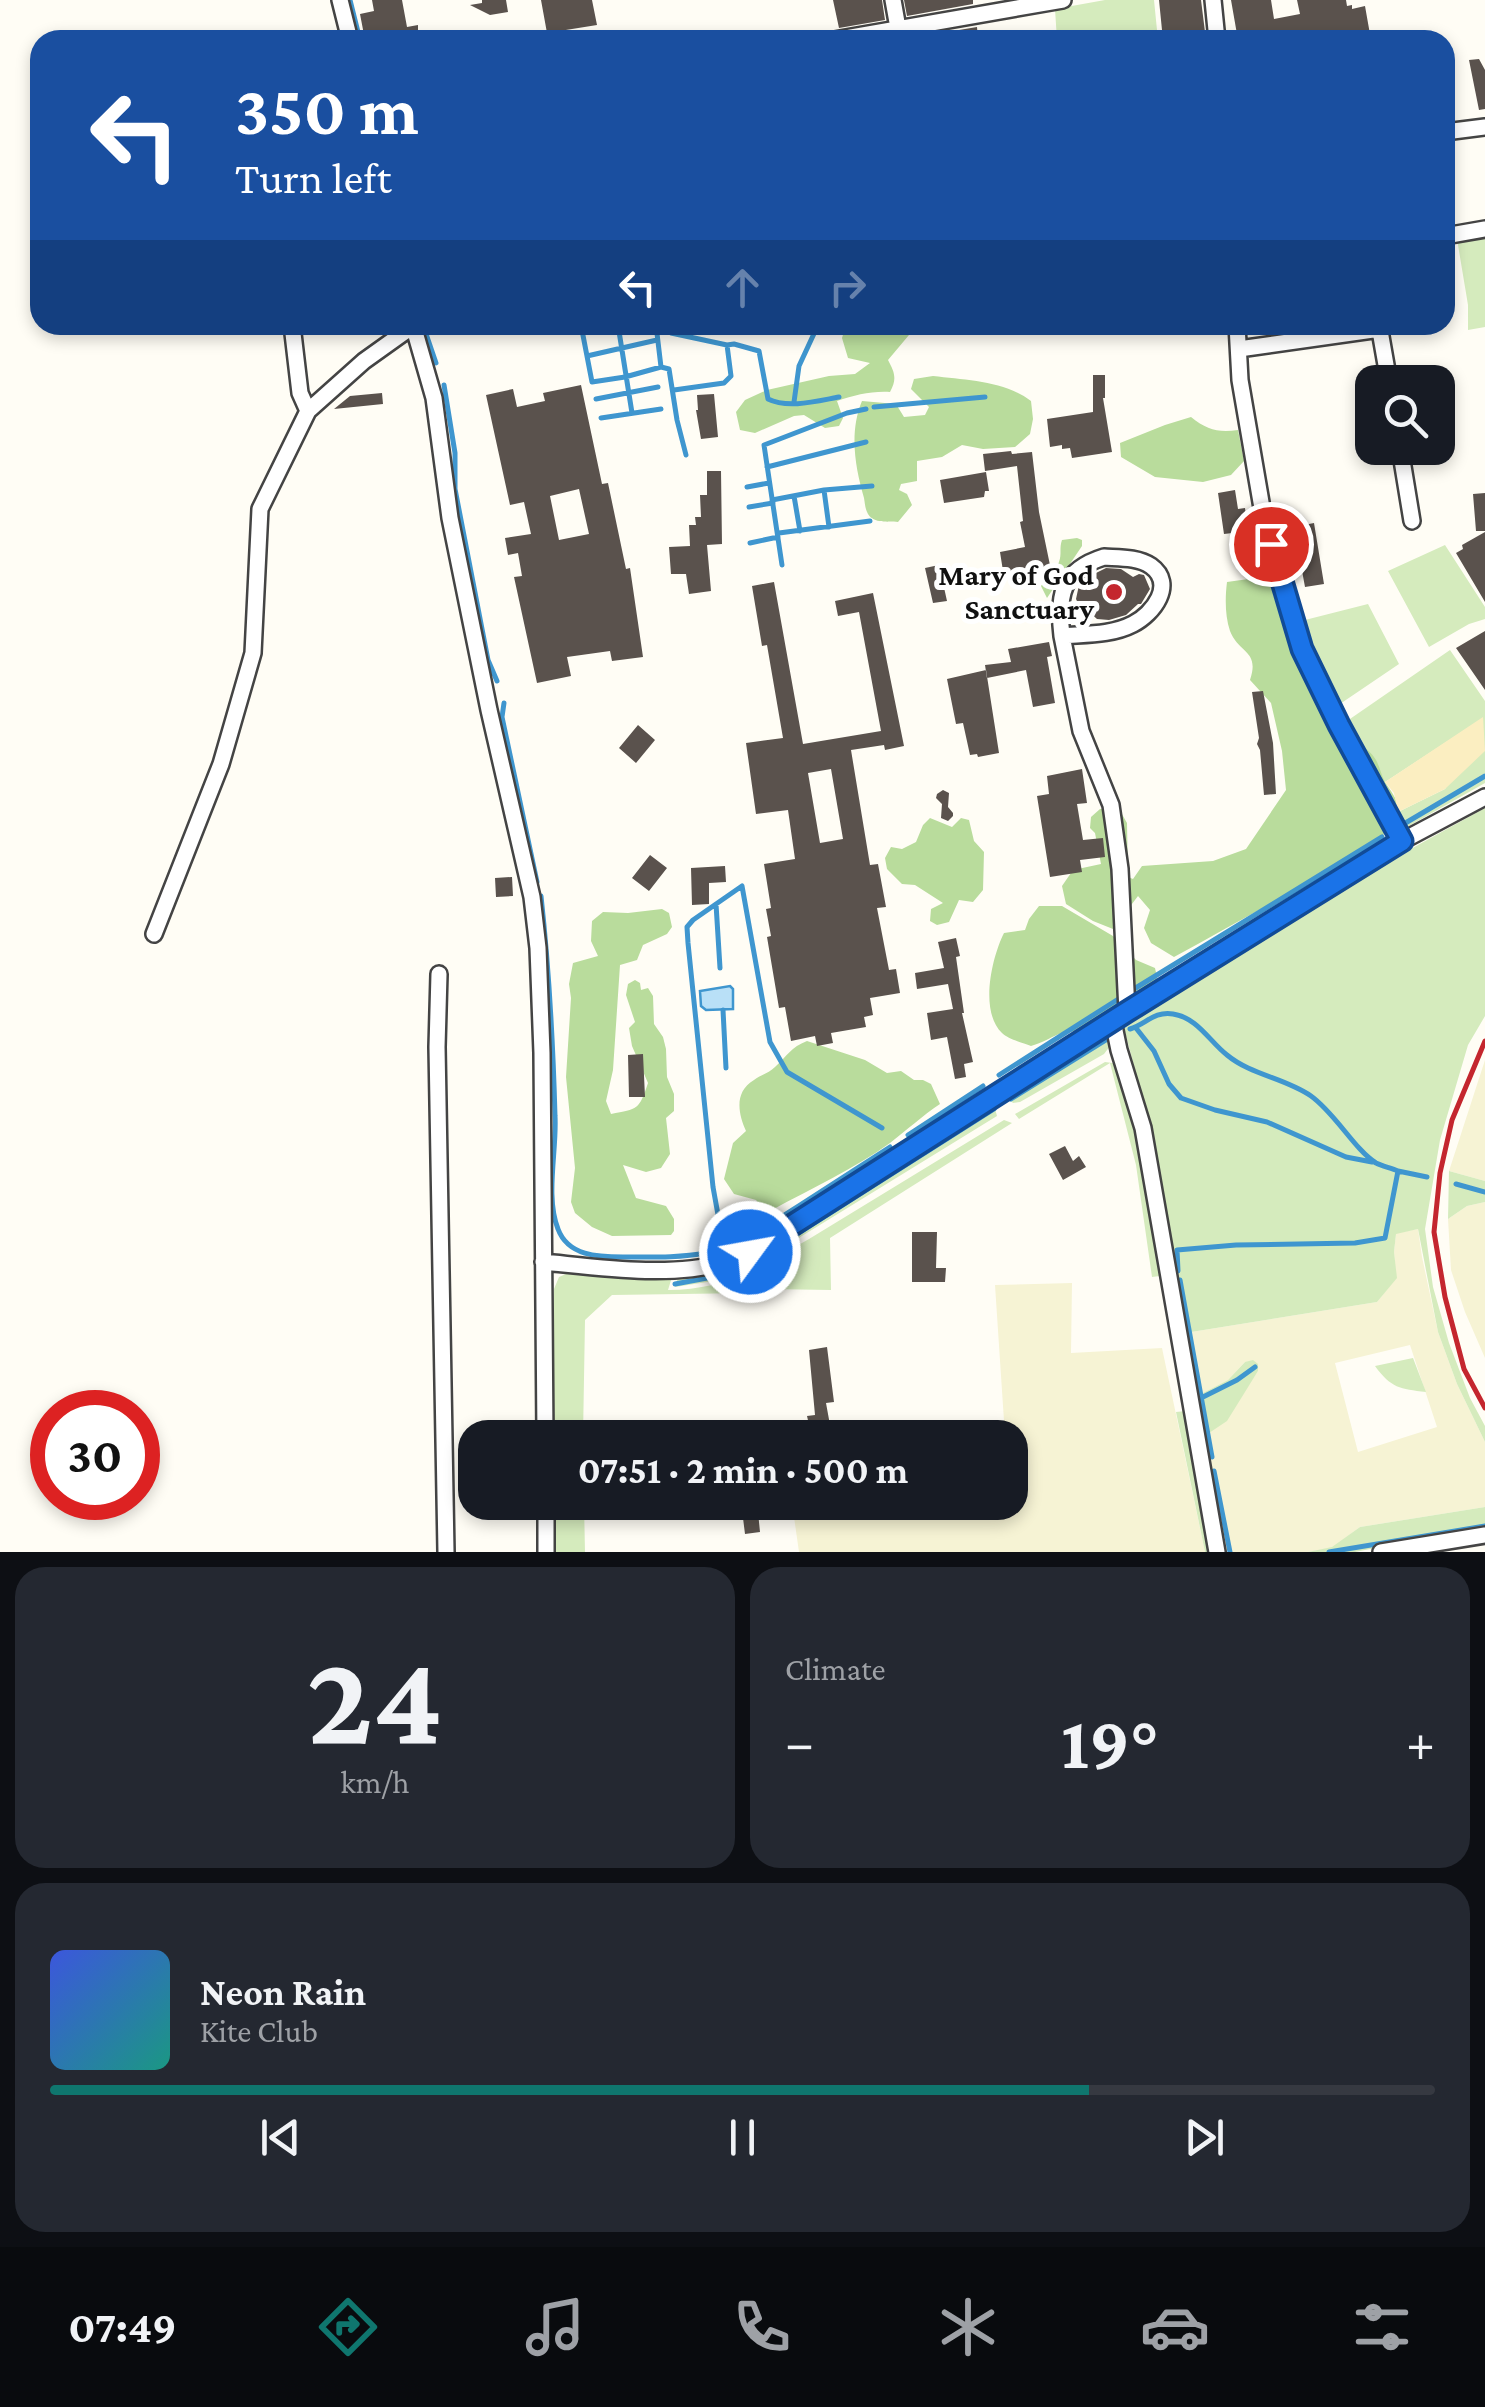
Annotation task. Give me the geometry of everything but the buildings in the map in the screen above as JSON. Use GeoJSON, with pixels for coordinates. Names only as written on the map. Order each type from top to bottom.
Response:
{"type":"FeatureCollection","features":[{"type":"Feature","properties":{"kind":"street"},"geometry":{"type":"LineString","coordinates":[[340,0],[348,30]]}},
{"type":"Feature","properties":{"kind":"street"},"geometry":{"type":"LineString","coordinates":[[894,0],[898,28]]}},
{"type":"Feature","properties":{"kind":"street"},"geometry":{"type":"LineString","coordinates":[[887,30],[1063,0]]}},
{"type":"Feature","properties":{"kind":"street"},"geometry":{"type":"LineString","coordinates":[[1213,0],[1216,30]]}},
{"type":"Feature","properties":{"kind":"street"},"geometry":{"type":"LineString","coordinates":[[1455,131],[1485,127]]}},
{"type":"Feature","properties":{"kind":"street"},"geometry":{"type":"LineString","coordinates":[[1455,234],[1485,229]]}},
{"type":"Feature","properties":{"kind":"street"},"geometry":{"type":"LineString","coordinates":[[293,335],[300,393],[308,411]]}},
{"type":"Feature","properties":{"kind":"street"},"geometry":{"type":"LineString","coordinates":[[154,934],[222,764],[253,653],[260,508],[308,411],[364,361],[400,335]]}},
{"type":"Feature","properties":{"kind":"street"},"geometry":{"type":"LineString","coordinates":[[416,335],[434,398],[450,518],[488,710],[532,898],[538,948],[545,1420]]}},
{"type":"Feature","properties":{"kind":"street"},"geometry":{"type":"LineString","coordinates":[[1237,335],[1240,380],[1262,508],[1302,649],[1402,841]]}},
{"type":"Feature","properties":{"kind":"street"},"geometry":{"type":"LineString","coordinates":[[1238,349],[1328,335]]}},
{"type":"Feature","properties":{"kind":"street"},"geometry":{"type":"LineString","coordinates":[[1381,335],[1386,365]]}},
{"type":"Feature","properties":{"kind":"street"},"geometry":{"type":"LineString","coordinates":[[1403,465],[1412,520]]}},
{"type":"Feature","properties":{"kind":"street"},"geometry":{"type":"LineString","coordinates":[[1062,636],[1118,630],[1139,620],[1160,595],[1162,584],[1158,574],[1151,566],[1134,559],[1104,557],[1085,563],[1072,573],[1065,586],[1060,618],[1062,636],[1080,731],[1110,805],[1122,902],[1119,1050],[1143,1128],[1217,1552]]}},
{"type":"Feature","properties":{"kind":"street"},"geometry":{"type":"LineString","coordinates":[[543,1262],[676,1269],[718,1264],[750,1252],[1402,841],[1485,797]]}},
{"type":"Feature","properties":{"kind":"street"},"geometry":{"type":"LineString","coordinates":[[439,974],[446,1552]]}},
{"type":"Feature","properties":{"kind":"street"},"geometry":{"type":"LineString","coordinates":[[546,1520],[546,1552]]}},
{"type":"Feature","properties":{"kind":"street"},"geometry":{"type":"LineString","coordinates":[[1381,1552],[1466,1545],[1485,1534]]}},
{"type":"Feature","properties":{"kind":"shaded area"},"geometry":{"type":"Polygon","coordinates":[[[1485,1060],[1485,1181],[1449,1171],[1485,1060]]]}},
{"type":"Feature","properties":{"kind":"shaded area"},"geometry":{"type":"Polygon","coordinates":[[[1485,1202],[1485,1358],[1451,1270],[1448,1219],[1467,1206],[1485,1202]]]}},
{"type":"Feature","properties":{"kind":"shaded area"},"geometry":{"type":"Polygon","coordinates":[[[1418,1229],[1438,1332],[1485,1442],[1485,1507],[1360,1527],[1332,1548],[1308,1552],[1225,1552],[1203,1437],[1258,1371],[1245,1362],[1228,1380],[1195,1397],[1185,1333],[1377,1302],[1396,1278],[1396,1233],[1418,1229]],[[1410,1345],[1335,1363],[1358,1452],[1437,1427],[1410,1345]]]}},
{"type":"Feature","properties":{"kind":"shaded area"},"geometry":{"type":"Polygon","coordinates":[[[1072,1283],[1071,1353],[1162,1348],[1205,1552],[799,1552],[794,1520],[1028,1520],[1028,1420],[1004,1420],[995,1285],[1072,1283]]]}},
{"type":"Feature","properties":{"kind":"green space"},"geometry":{"type":"Polygon","coordinates":[[[1105,0],[1154,0],[1157,30],[1056,30],[1055,9],[1105,0]]]}},
{"type":"Feature","properties":{"kind":"green space"},"geometry":{"type":"Polygon","coordinates":[[[1485,235],[1485,327],[1468,330],[1468,305],[1457,239],[1485,235]]]}},
{"type":"Feature","properties":{"kind":"green space"},"geometry":{"type":"Polygon","coordinates":[[[909,335],[888,360],[894,376],[890,392],[837,401],[843,418],[839,426],[825,428],[804,415],[755,433],[740,430],[736,412],[745,400],[767,390],[855,374],[870,363],[848,358],[842,338],[909,335]]]}},
{"type":"Feature","properties":{"kind":"green space"},"geometry":{"type":"Polygon","coordinates":[[[933,376],[985,382],[1021,394],[1031,401],[1030,434],[1015,447],[983,449],[962,445],[942,457],[917,461],[917,481],[901,484],[899,490],[907,494],[912,505],[898,522],[874,519],[866,508],[855,450],[862,401],[896,404],[904,417],[925,415],[929,407],[911,389],[914,379],[933,376]]]}},
{"type":"Feature","properties":{"kind":"green space"},"geometry":{"type":"Polygon","coordinates":[[[1191,417],[1213,429],[1238,430],[1244,461],[1231,475],[1203,482],[1155,477],[1121,457],[1120,443],[1191,417]]]}},
{"type":"Feature","properties":{"kind":"green space"},"geometry":{"type":"Polygon","coordinates":[[[1062,540],[1082,540],[1082,546],[1047,598],[1041,586],[1058,565],[1062,540]]]}},
{"type":"Feature","properties":{"kind":"green space"},"geometry":{"type":"Polygon","coordinates":[[[1445,545],[1485,607],[1485,619],[1429,647],[1388,571],[1445,545]]]}},
{"type":"Feature","properties":{"kind":"green space"},"geometry":{"type":"Polygon","coordinates":[[[1270,579],[1306,681],[1326,707],[1337,737],[1359,744],[1372,755],[1395,798],[1396,816],[1389,829],[1361,853],[1174,957],[1151,943],[1144,928],[1150,910],[1138,896],[1113,929],[1066,904],[1062,886],[1073,870],[1101,864],[1095,833],[1090,828],[1091,817],[1100,809],[1119,809],[1127,823],[1128,877],[1133,879],[1142,866],[1213,861],[1246,849],[1286,790],[1271,703],[1250,680],[1250,657],[1230,631],[1226,613],[1227,582],[1270,579]]]}},
{"type":"Feature","properties":{"kind":"green space"},"geometry":{"type":"Polygon","coordinates":[[[1368,604],[1399,664],[1337,706],[1301,621],[1368,604]]]}},
{"type":"Feature","properties":{"kind":"green space"},"geometry":{"type":"Polygon","coordinates":[[[1450,650],[1485,701],[1485,783],[1400,831],[1395,818],[1398,812],[1445,789],[1483,718],[1379,786],[1347,721],[1450,650]]]}},
{"type":"Feature","properties":{"kind":"green space"},"geometry":{"type":"Polygon","coordinates":[[[1485,808],[1485,1016],[1468,1045],[1440,1140],[1425,1229],[1433,1287],[1449,1343],[1485,1426],[1485,1442],[1438,1332],[1418,1229],[1396,1234],[1397,1278],[1377,1302],[1185,1333],[1146,1112],[1124,1028],[1342,887],[1485,808]]]}},
{"type":"Feature","properties":{"kind":"green space"},"geometry":{"type":"Polygon","coordinates":[[[930,818],[952,827],[961,818],[969,820],[974,841],[984,852],[983,890],[973,902],[959,900],[949,922],[937,925],[930,921],[931,909],[943,903],[915,885],[902,884],[887,869],[885,858],[891,847],[902,849],[916,842],[930,818]]]}},
{"type":"Feature","properties":{"kind":"green space"},"geometry":{"type":"Polygon","coordinates":[[[1039,906],[1062,906],[1113,936],[1136,960],[1155,968],[1158,982],[1154,989],[1084,1032],[1062,1033],[1031,1046],[1005,1035],[995,1023],[989,998],[995,956],[1004,933],[1025,930],[1039,906]]]}},
{"type":"Feature","properties":{"kind":"green space"},"geometry":{"type":"Polygon","coordinates":[[[662,909],[669,913],[672,927],[667,934],[643,945],[637,960],[620,965],[613,1070],[606,1101],[611,1114],[632,1109],[648,1083],[632,1046],[629,1028],[635,1022],[626,995],[628,984],[635,980],[641,990],[648,988],[653,996],[654,1024],[666,1049],[674,1111],[666,1118],[670,1154],[661,1168],[646,1172],[623,1165],[636,1198],[666,1206],[674,1219],[674,1231],[671,1235],[612,1236],[575,1213],[571,1202],[575,1168],[566,1077],[569,984],[573,963],[598,956],[591,941],[592,921],[603,912],[662,909]]]}},
{"type":"Feature","properties":{"kind":"green space"},"geometry":{"type":"Polygon","coordinates":[[[1107,1037],[1110,1046],[1104,1054],[1020,1102],[1013,1103],[1008,1098],[1103,1038],[1107,1037]]]}},
{"type":"Feature","properties":{"kind":"green space"},"geometry":{"type":"Polygon","coordinates":[[[807,1041],[865,1060],[887,1073],[901,1071],[914,1080],[923,1080],[931,1084],[940,1104],[862,1161],[764,1211],[756,1200],[734,1194],[724,1179],[733,1143],[746,1131],[741,1097],[748,1085],[807,1041]]]}},
{"type":"Feature","properties":{"kind":"green space"},"geometry":{"type":"Polygon","coordinates":[[[1105,1062],[1119,1064],[1140,1140],[1160,1276],[1152,1277],[1136,1165],[1110,1063],[1019,1119],[1015,1114],[1105,1062]]]}},
{"type":"Feature","properties":{"kind":"green space"},"geometry":{"type":"Polygon","coordinates":[[[994,1105],[997,1116],[784,1247],[786,1252],[809,1239],[1004,1120],[1012,1123],[830,1238],[831,1290],[768,1289],[771,1262],[775,1260],[770,1247],[994,1105]]]}},
{"type":"Feature","properties":{"kind":"green space"},"geometry":{"type":"Polygon","coordinates":[[[1449,1171],[1485,1181],[1485,1202],[1467,1206],[1448,1219],[1449,1171]]]}},
{"type":"Feature","properties":{"kind":"green space"},"geometry":{"type":"Polygon","coordinates":[[[750,1259],[754,1265],[726,1279],[675,1287],[678,1277],[750,1259]]]}},
{"type":"Feature","properties":{"kind":"green space"},"geometry":{"type":"Polygon","coordinates":[[[754,1270],[750,1293],[612,1295],[585,1320],[583,1420],[552,1420],[554,1289],[559,1277],[672,1277],[668,1290],[734,1279],[754,1270]]]}},
{"type":"Feature","properties":{"kind":"green space"},"geometry":{"type":"Polygon","coordinates":[[[1413,1358],[1426,1392],[1397,1386],[1375,1366],[1413,1358]]]}},
{"type":"Feature","properties":{"kind":"green space"},"geometry":{"type":"Polygon","coordinates":[[[1253,1360],[1258,1371],[1227,1421],[1203,1437],[1195,1397],[1228,1380],[1245,1362],[1253,1360]]]}},
{"type":"Feature","properties":{"kind":"green space"},"geometry":{"type":"Polygon","coordinates":[[[1186,1411],[1214,1552],[1205,1552],[1176,1412],[1186,1411]]]}},
{"type":"Feature","properties":{"kind":"green space"},"geometry":{"type":"Polygon","coordinates":[[[1485,1507],[1485,1526],[1355,1552],[1308,1552],[1332,1547],[1360,1527],[1485,1507]]]}},
{"type":"Feature","properties":{"kind":"green space"},"geometry":{"type":"Polygon","coordinates":[[[554,1520],[584,1520],[585,1552],[555,1552],[554,1520]]]}},
{"type":"Feature","properties":{"kind":"sand"},"geometry":{"type":"Polygon","coordinates":[[[1483,717],[1485,751],[1445,789],[1398,812],[1394,793],[1385,782],[1483,717]]]}},
{"type":"Feature","properties":{"kind":"water"},"geometry":{"type":"Polygon","coordinates":[[[730,986],[733,1009],[706,1010],[701,1006],[700,991],[730,986]]]}},
{"type":"Feature","properties":{"kind":"waterway"},"geometry":{"type":"LineString","coordinates":[[350,0],[358,30]]}},
{"type":"Feature","properties":{"kind":"waterway"},"geometry":{"type":"LineString","coordinates":[[426,335],[436,363]]}},
{"type":"Feature","properties":{"kind":"waterway"},"geometry":{"type":"LineString","coordinates":[[583,335],[592,382],[661,367]]}},
{"type":"Feature","properties":{"kind":"waterway"},"geometry":{"type":"LineString","coordinates":[[620,335],[632,413]]}},
{"type":"Feature","properties":{"kind":"waterway"},"geometry":{"type":"LineString","coordinates":[[657,335],[661,367],[669,369],[686,455]]}},
{"type":"Feature","properties":{"kind":"waterway"},"geometry":{"type":"LineString","coordinates":[[680,335],[727,345]]}},
{"type":"Feature","properties":{"kind":"waterway"},"geometry":{"type":"LineString","coordinates":[[794,402],[799,366],[813,335]]}},
{"type":"Feature","properties":{"kind":"waterway"},"geometry":{"type":"LineString","coordinates":[[587,356],[657,340]]}},
{"type":"Feature","properties":{"kind":"waterway"},"geometry":{"type":"LineString","coordinates":[[674,390],[724,383],[731,376],[727,345],[734,344],[759,351],[768,399],[793,404],[839,397]]}},
{"type":"Feature","properties":{"kind":"waterway"},"geometry":{"type":"LineString","coordinates":[[444,385],[455,453],[455,489],[488,660],[497,681]]}},
{"type":"Feature","properties":{"kind":"waterway"},"geometry":{"type":"LineString","coordinates":[[596,399],[658,387]]}},
{"type":"Feature","properties":{"kind":"waterway"},"geometry":{"type":"LineString","coordinates":[[874,407],[985,397]]}},
{"type":"Feature","properties":{"kind":"waterway"},"geometry":{"type":"LineString","coordinates":[[601,418],[661,409]]}},
{"type":"Feature","properties":{"kind":"waterway"},"geometry":{"type":"LineString","coordinates":[[782,565],[764,445],[866,409]]}},
{"type":"Feature","properties":{"kind":"waterway"},"geometry":{"type":"LineString","coordinates":[[767,467],[866,442]]}},
{"type":"Feature","properties":{"kind":"waterway"},"geometry":{"type":"LineString","coordinates":[[747,487],[769,483]]}},
{"type":"Feature","properties":{"kind":"waterway"},"geometry":{"type":"LineString","coordinates":[[772,500],[872,486]]}},
{"type":"Feature","properties":{"kind":"waterway"},"geometry":{"type":"LineString","coordinates":[[824,490],[829,527]]}},
{"type":"Feature","properties":{"kind":"waterway"},"geometry":{"type":"LineString","coordinates":[[794,496],[800,531]]}},
{"type":"Feature","properties":{"kind":"waterway"},"geometry":{"type":"LineString","coordinates":[[749,507],[773,503]]}},
{"type":"Feature","properties":{"kind":"waterway"},"geometry":{"type":"LineString","coordinates":[[779,533],[870,521]]}},
{"type":"Feature","properties":{"kind":"waterway"},"geometry":{"type":"LineString","coordinates":[[750,543],[778,537]]}},
{"type":"Feature","properties":{"kind":"waterway"},"geometry":{"type":"LineString","coordinates":[[504,703],[502,717],[537,882]]}},
{"type":"Feature","properties":{"kind":"waterway"},"geometry":{"type":"LineString","coordinates":[[1402,825],[1485,776]]}},
{"type":"Feature","properties":{"kind":"waterway"},"geometry":{"type":"LineString","coordinates":[[1134,989],[1382,837]]}},
{"type":"Feature","properties":{"kind":"waterway"},"geometry":{"type":"LineString","coordinates":[[724,1248],[713,1187],[688,943],[687,927],[693,920],[742,886],[770,1042],[787,1072],[882,1128]]}},
{"type":"Feature","properties":{"kind":"waterway"},"geometry":{"type":"LineString","coordinates":[[541,896],[554,1089],[552,1203],[558,1229],[569,1245],[585,1253],[613,1257],[696,1255],[719,1250],[755,1234],[890,1147]]}},
{"type":"Feature","properties":{"kind":"waterway"},"geometry":{"type":"LineString","coordinates":[[716,904],[720,968]]}},
{"type":"Feature","properties":{"kind":"waterway"},"geometry":{"type":"LineString","coordinates":[[999,1075],[1120,998]]}},
{"type":"Feature","properties":{"kind":"waterway"},"geometry":{"type":"LineString","coordinates":[[723,1010],[726,1068]]}},
{"type":"Feature","properties":{"kind":"waterway"},"geometry":{"type":"LineString","coordinates":[[1130,1029],[1161,1014],[1182,1016],[1236,1062],[1311,1096],[1368,1157],[1398,1171]]}},
{"type":"Feature","properties":{"kind":"waterway"},"geometry":{"type":"LineString","coordinates":[[1136,1028],[1181,1098],[1267,1122],[1346,1157],[1372,1162]]}},
{"type":"Feature","properties":{"kind":"waterway"},"geometry":{"type":"LineString","coordinates":[[1011,1099],[1106,1040]]}},
{"type":"Feature","properties":{"kind":"waterway"},"geometry":{"type":"LineString","coordinates":[[908,1135],[983,1086]]}},
{"type":"Feature","properties":{"kind":"waterway"},"geometry":{"type":"LineString","coordinates":[[772,1250],[994,1109]]}},
{"type":"Feature","properties":{"kind":"waterway"},"geometry":{"type":"LineString","coordinates":[[1178,1271],[1177,1250],[1355,1243],[1385,1238],[1398,1171],[1427,1177]]}},
{"type":"Feature","properties":{"kind":"waterway"},"geometry":{"type":"LineString","coordinates":[[1456,1184],[1485,1192]]}},
{"type":"Feature","properties":{"kind":"waterway"},"geometry":{"type":"LineString","coordinates":[[675,1284],[723,1275],[754,1260]]}},
{"type":"Feature","properties":{"kind":"waterway"},"geometry":{"type":"LineString","coordinates":[[1180,1280],[1212,1457]]}},
{"type":"Feature","properties":{"kind":"waterway"},"geometry":{"type":"LineString","coordinates":[[1201,1398],[1255,1367]]}},
{"type":"Feature","properties":{"kind":"waterway"},"geometry":{"type":"LineString","coordinates":[[1214,1471],[1230,1552]]}},
{"type":"Feature","properties":{"kind":"waterway"},"geometry":{"type":"LineString","coordinates":[[1329,1552],[1485,1526]]}},
{"type":"Feature","properties":{"kind":"railway"},"geometry":{"type":"LineString","coordinates":[[1485,1041],[1452,1120],[1440,1173],[1434,1232],[1445,1297],[1464,1369],[1485,1408]]}},
{"type":"Feature","properties":{"kind":"place","name":"Mary of God Sanctuary"},"geometry":{"type":"Point","coordinates":[1114,592]}},
{"type":"Feature","properties":{"kind":"route"},"geometry":{"type":"LineString","coordinates":[[750,1252],[1402,841],[1302,649],[1271,544]]}}]}
